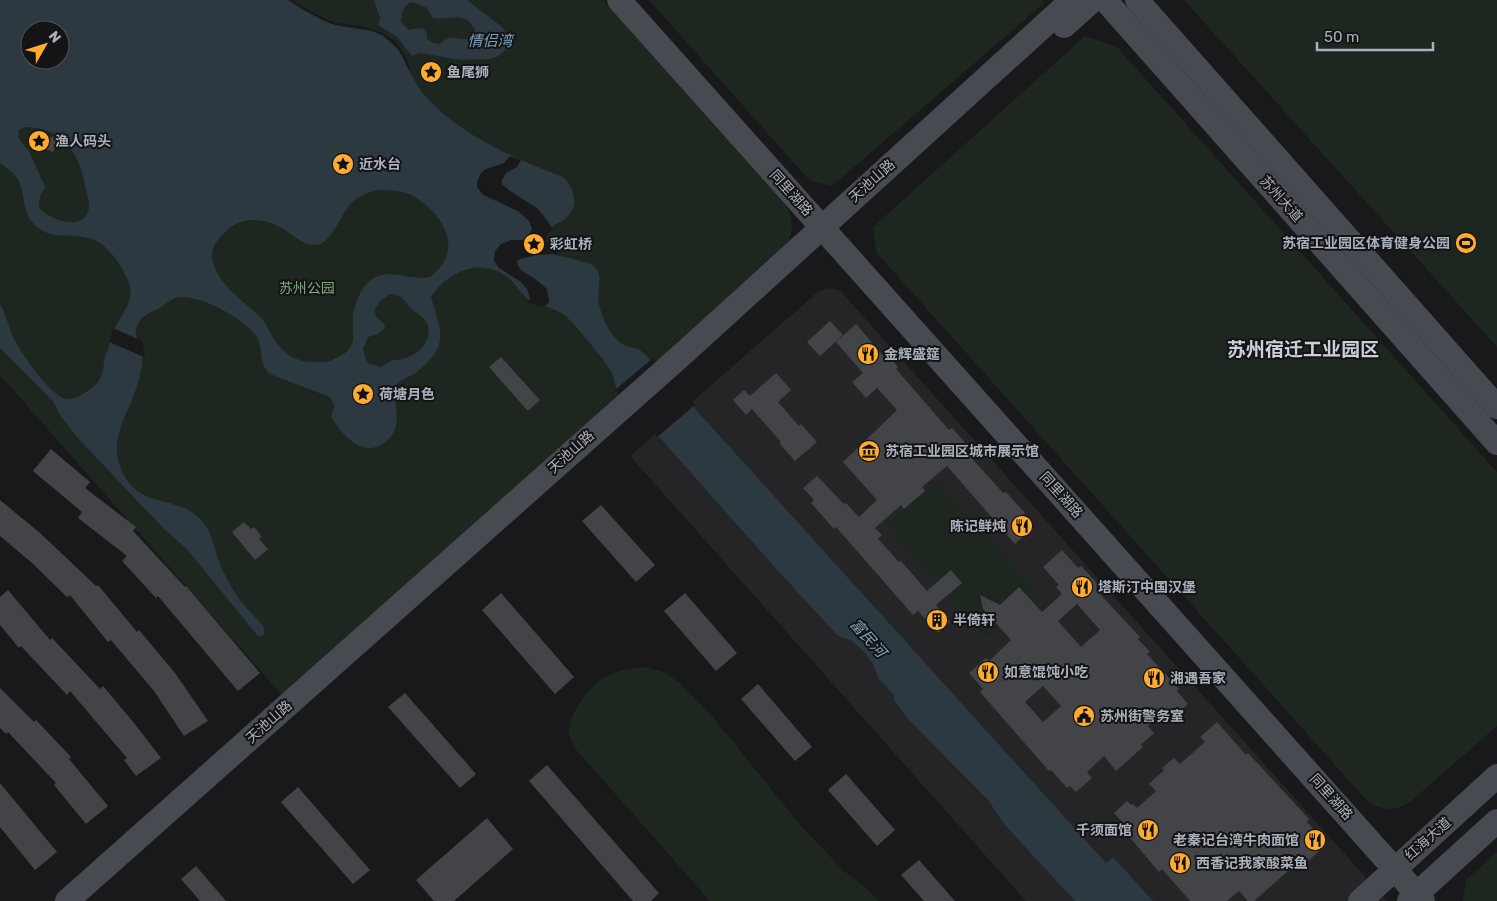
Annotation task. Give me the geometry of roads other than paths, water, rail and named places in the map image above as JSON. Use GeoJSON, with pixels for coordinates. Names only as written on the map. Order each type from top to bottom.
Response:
{"type":"FeatureCollection","features":[{"type":"Feature","properties":{"kind":"street","name":"同里湖路"},"geometry":{"type":"LineString","coordinates":[[619,0],[1395,869],[1416,899]]}},
{"type":"Feature","properties":{"kind":"street","name":"天池山路"},"geometry":{"type":"LineString","coordinates":[[826,232],[1072,0]]}},
{"type":"Feature","properties":{"kind":"street","name":"天池山路"},"geometry":{"type":"LineString","coordinates":[[90,901],[603,432],[826,232],[1093,0]]}},
{"type":"Feature","properties":{"kind":"street","name":"苏州大道"},"geometry":{"type":"LineString","coordinates":[[1105,0],[1497,443]]}},
{"type":"Feature","properties":{"kind":"street","name":"苏州大道"},"geometry":{"type":"LineString","coordinates":[[1137,0],[1497,407]]}},
{"type":"Feature","properties":{"kind":"street","name":"天池山路"},"geometry":{"type":"LineString","coordinates":[[67,901],[603,432]]}},
{"type":"Feature","properties":{"kind":"street","name":"红海大道"},"geometry":{"type":"LineString","coordinates":[[1360,901],[1497,776]]}},
{"type":"Feature","properties":{"kind":"street"},"geometry":{"type":"LineString","coordinates":[[1416,899],[1497,821]]}},
{"type":"Feature","properties":{"kind":"water","name":"富民河"},"geometry":{"type":"Polygon","coordinates":[[[0,0],[288,0],[328,22],[370,31],[386,38],[398,50],[420,90],[440,111],[472,135],[490,145],[563,177],[567,181],[574,196],[571,212],[566,218],[551,228],[543,240],[554,254],[591,264],[596,268],[600,277],[598,298],[600,310],[616,339],[628,347],[638,349],[650,359],[1106,863],[1113,857],[1153,901],[1075,901],[1005,825],[988,800],[909,720],[894,700],[894,695],[879,679],[873,664],[862,650],[851,640],[838,636],[616,388],[609,368],[573,324],[561,313],[530,300],[523,295],[510,279],[500,272],[489,269],[468,269],[448,279],[431,297],[440,329],[439,346],[427,363],[394,387],[397,413],[395,429],[387,441],[375,448],[367,448],[352,442],[340,430],[331,416],[335,406],[330,397],[270,374],[264,365],[259,343],[254,333],[231,314],[200,300],[177,297],[151,312],[140,321],[136,331],[142,353],[142,363],[136,390],[119,434],[117,457],[121,469],[128,482],[146,496],[189,510],[203,522],[207,527],[226,578],[242,603],[263,626],[265,632],[262,636],[257,635],[187,549],[164,529],[77,437],[60,415],[53,401],[0,348],[0,304],[14,339],[37,373],[59,396],[73,399],[93,387],[101,377],[106,354],[115,328],[129,301],[130,295],[126,275],[117,260],[105,247],[98,242],[83,237],[47,233],[31,221],[20,184],[11,172],[0,163],[0,0]],[[24,127],[19,130],[18,138],[29,151],[45,187],[40,196],[39,208],[50,217],[58,220],[74,222],[81,220],[86,216],[89,202],[82,173],[73,152],[58,136],[37,128],[24,127]],[[376,190],[360,196],[352,202],[332,233],[322,243],[317,245],[306,243],[280,227],[265,221],[250,220],[243,221],[230,228],[214,246],[212,255],[214,264],[222,281],[263,320],[279,346],[296,359],[309,362],[326,362],[340,356],[350,348],[353,340],[353,317],[357,300],[362,290],[374,278],[387,274],[430,277],[445,260],[448,250],[448,239],[439,218],[431,209],[413,196],[403,192],[376,190]],[[390,294],[380,301],[374,311],[385,327],[378,334],[368,337],[363,349],[366,360],[370,364],[382,367],[392,360],[403,359],[415,354],[425,344],[429,331],[426,321],[401,297],[390,294]]]}},
{"type":"Feature","properties":{"kind":"water","name":"情侣湾"},"geometry":{"type":"Polygon","coordinates":[[[374,0],[467,0],[502,27],[507,35],[508,47],[497,57],[489,59],[461,60],[420,53],[412,56],[396,36],[378,25],[380,18],[374,0]],[[413,2],[409,3],[403,9],[401,22],[409,30],[424,29],[427,39],[433,43],[440,44],[451,38],[468,39],[475,30],[467,20],[462,18],[433,18],[427,8],[413,2]]]}},
{"type":"Feature","properties":{"kind":"place","name":"鱼尾狮"},"geometry":{"type":"Point","coordinates":[431,72]}},
{"type":"Feature","properties":{"kind":"place","name":"渔人码头"},"geometry":{"type":"Point","coordinates":[39,141]}},
{"type":"Feature","properties":{"kind":"place","name":"近水台"},"geometry":{"type":"Point","coordinates":[343,164]}},
{"type":"Feature","properties":{"kind":"place","name":"苏宿工业园区体育健身公园"},"geometry":{"type":"Point","coordinates":[1466,243]}},
{"type":"Feature","properties":{"kind":"place","name":"彩虹桥"},"geometry":{"type":"Point","coordinates":[534,244]}},
{"type":"Feature","properties":{"kind":"place","name":"金辉盛筵"},"geometry":{"type":"Point","coordinates":[868,354]}},
{"type":"Feature","properties":{"kind":"place","name":"荷塘月色"},"geometry":{"type":"Point","coordinates":[363,394]}},
{"type":"Feature","properties":{"kind":"place","name":"苏宿工业园区城市展示馆"},"geometry":{"type":"Point","coordinates":[869,451]}},
{"type":"Feature","properties":{"kind":"place","name":"陈记鲜炖"},"geometry":{"type":"Point","coordinates":[1022,526]}},
{"type":"Feature","properties":{"kind":"place","name":"塔斯汀中国汉堡"},"geometry":{"type":"Point","coordinates":[1082,587]}},
{"type":"Feature","properties":{"kind":"place","name":"半倚轩"},"geometry":{"type":"Point","coordinates":[937,620]}},
{"type":"Feature","properties":{"kind":"place","name":"如意馄饨小吃"},"geometry":{"type":"Point","coordinates":[988,672]}},
{"type":"Feature","properties":{"kind":"place","name":"湘遇吾家"},"geometry":{"type":"Point","coordinates":[1154,678]}},
{"type":"Feature","properties":{"kind":"place","name":"苏州街警务室"},"geometry":{"type":"Point","coordinates":[1084,716]}},
{"type":"Feature","properties":{"kind":"place","name":"千须面馆"},"geometry":{"type":"Point","coordinates":[1148,830]}},
{"type":"Feature","properties":{"kind":"place","name":"老秦记台湾牛肉面馆"},"geometry":{"type":"Point","coordinates":[1315,840]}},
{"type":"Feature","properties":{"kind":"place","name":"西香记我家酸菜鱼"},"geometry":{"type":"Point","coordinates":[1180,863]}},
{"type":"Feature","properties":{"kind":"district","name":"苏州宿迁工业园区"},"geometry":{"type":"Point","coordinates":[1303,349]}},
{"type":"Feature","properties":{"kind":"park label","name":"苏州公园"},"geometry":{"type":"Point","coordinates":[307,288]}}]}
